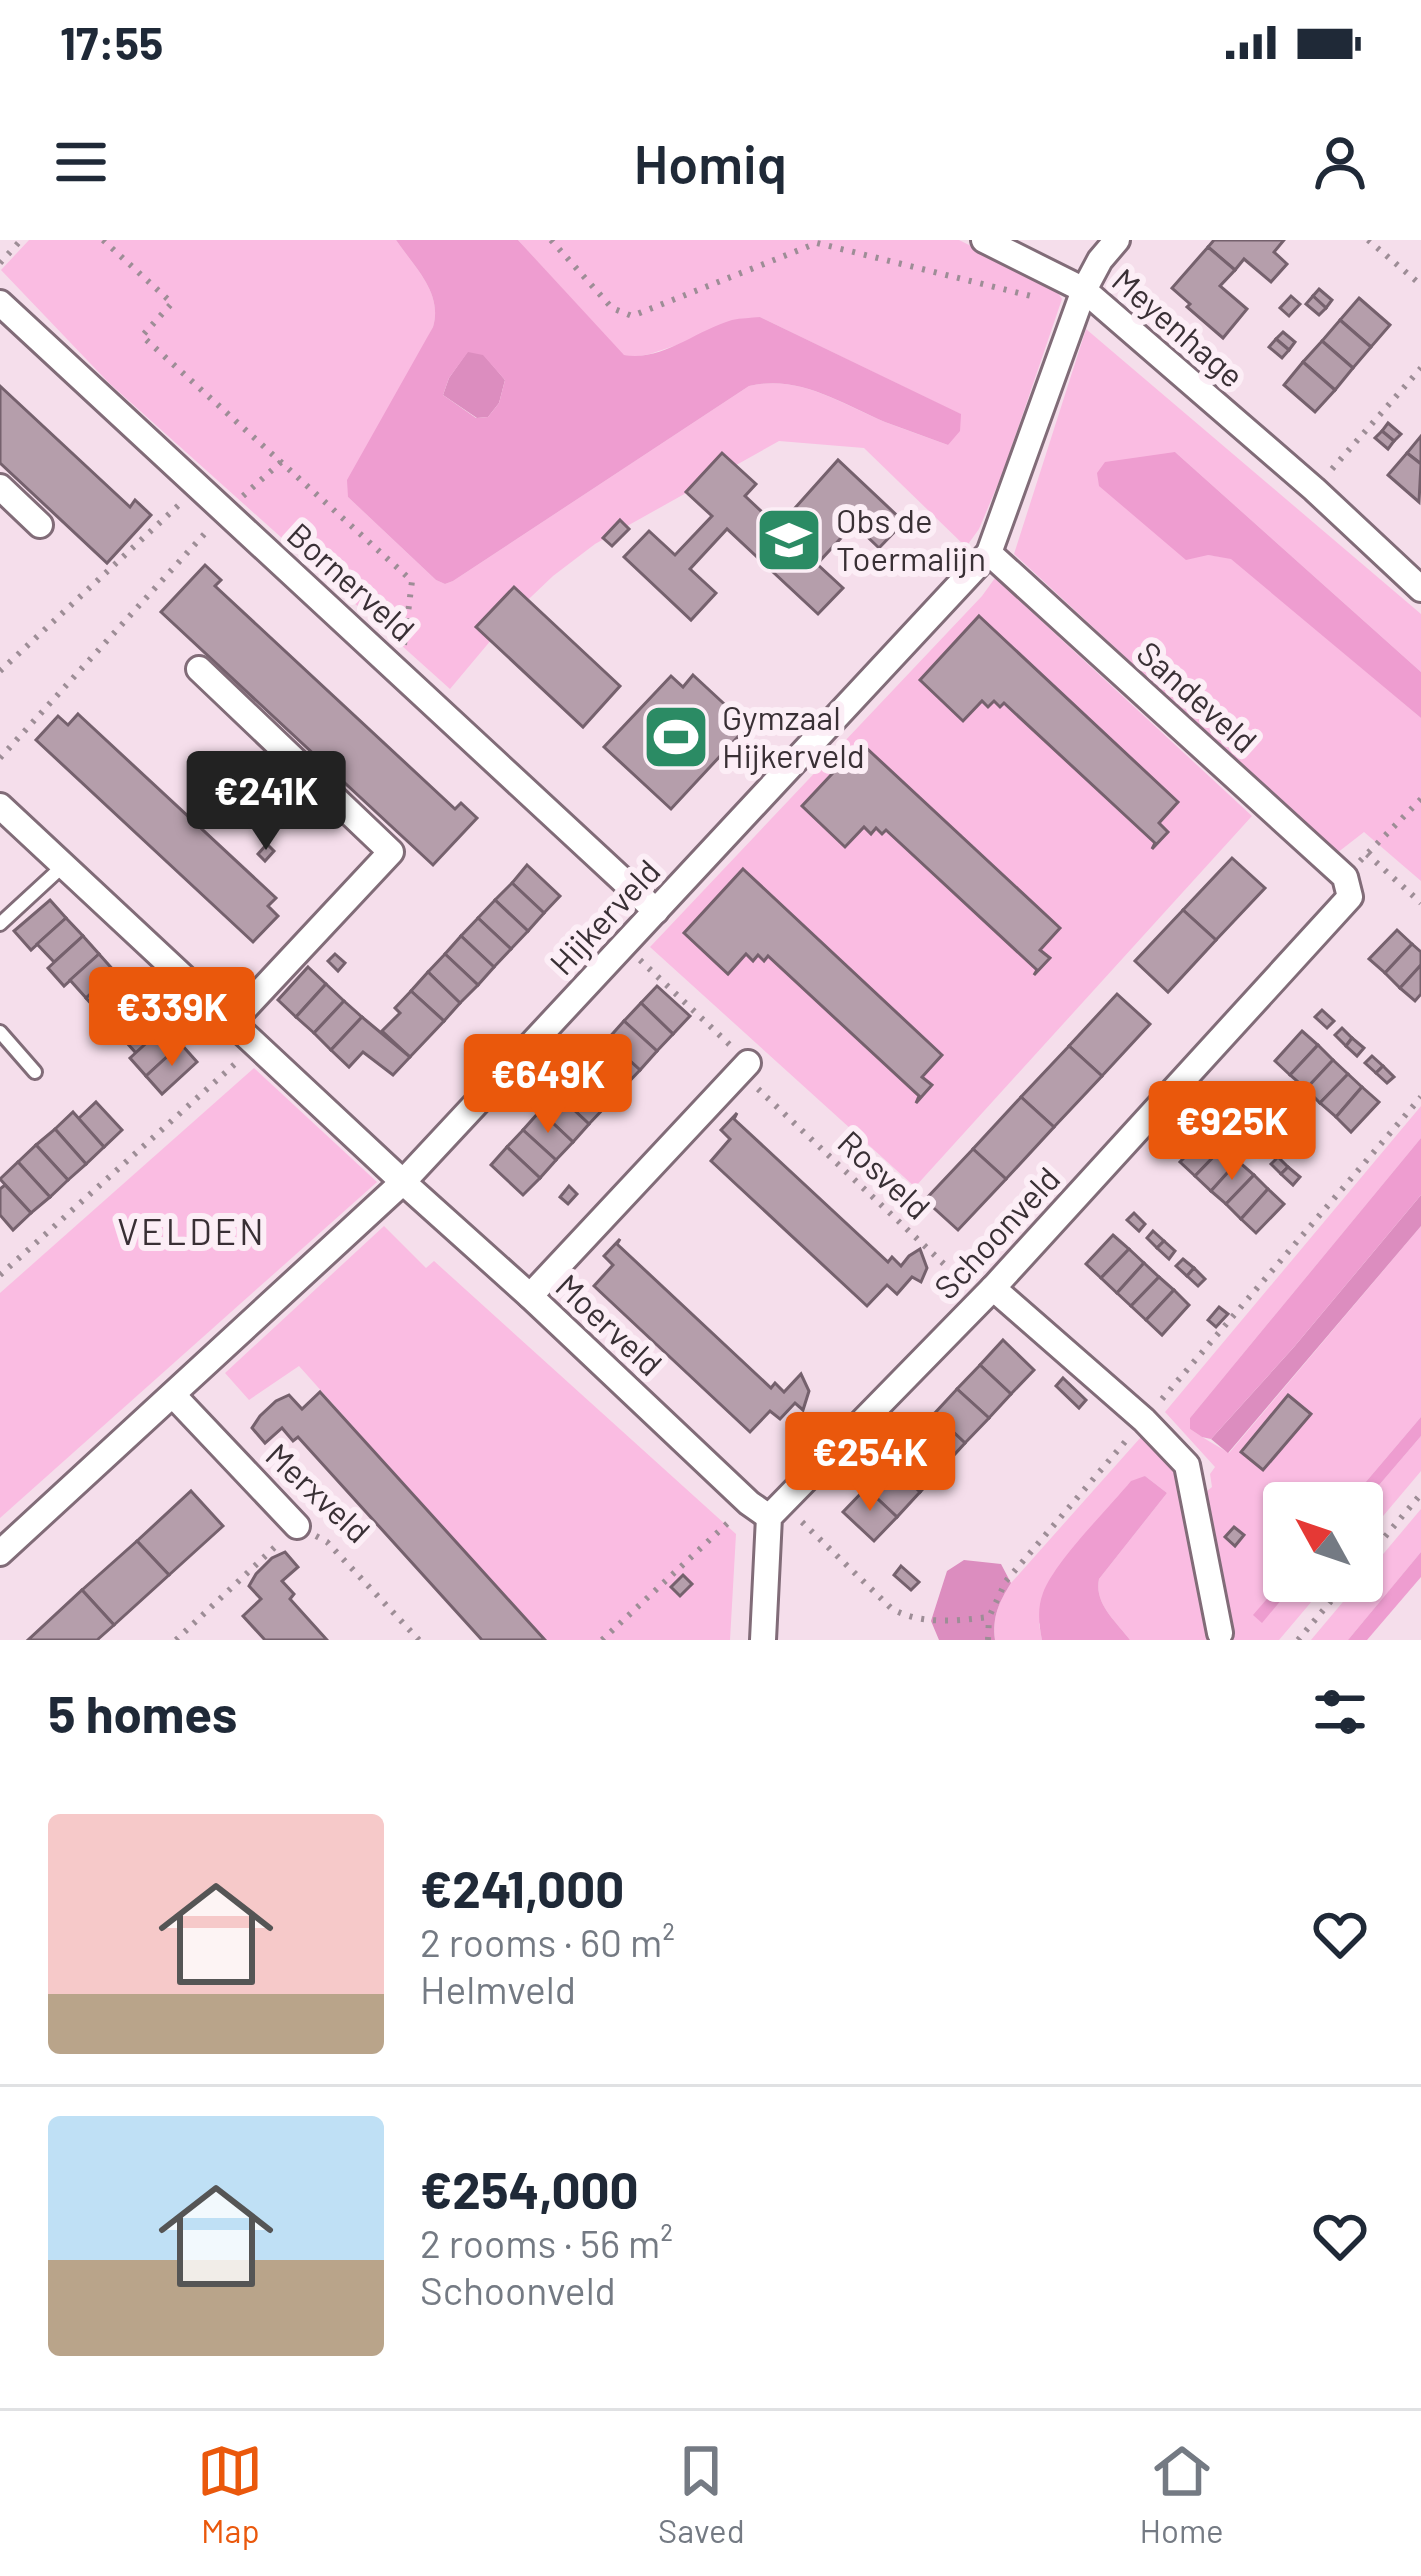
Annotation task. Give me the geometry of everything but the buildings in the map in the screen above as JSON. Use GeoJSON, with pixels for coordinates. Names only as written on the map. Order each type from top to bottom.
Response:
{"type":"FeatureCollection","features":[{"type":"Feature","properties":{"kind":"street","name":"Meyenhage"},"geometry":{"type":"LineString","coordinates":[[984,240],[1084,290],[1313,489],[1421,590]]}},
{"type":"Feature","properties":{"kind":"street","name":"Hijkerveld"},"geometry":{"type":"LineString","coordinates":[[0,1553],[403,1182],[988,553],[1084,290],[1117,240]]}},
{"type":"Feature","properties":{"kind":"street","name":"Bornerveld"},"geometry":{"type":"LineString","coordinates":[[0,303],[656,911]]}},
{"type":"Feature","properties":{"kind":"street"},"geometry":{"type":"LineString","coordinates":[[0,487],[40,525]]}},
{"type":"Feature","properties":{"kind":"street","name":"Sandeveld"},"geometry":{"type":"LineString","coordinates":[[988,553],[1345,877],[1350,897]]}},
{"type":"Feature","properties":{"kind":"street"},"geometry":{"type":"LineString","coordinates":[[199,669],[391,852],[232,1022]]}},
{"type":"Feature","properties":{"kind":"street","name":"Moerveld"},"geometry":{"type":"LineString","coordinates":[[0,806],[403,1182],[767,1508]]}},
{"type":"Feature","properties":{"kind":"street","name":"Schoonveld"},"geometry":{"type":"LineString","coordinates":[[767,1508],[987,1294],[1350,897]]}},
{"type":"Feature","properties":{"kind":"street"},"geometry":{"type":"LineString","coordinates":[[530,1296],[751,1074]]}},
{"type":"Feature","properties":{"kind":"street"},"geometry":{"type":"LineString","coordinates":[[987,1294],[1144,1420],[1187,1465],[1220,1633]]}},
{"type":"Feature","properties":{"kind":"street","name":"Merxveld"},"geometry":{"type":"LineString","coordinates":[[173,1395],[297,1526]]}},
{"type":"Feature","properties":{"kind":"street"},"geometry":{"type":"LineString","coordinates":[[763,1640],[767,1508]]}},
{"type":"Feature","properties":{"kind":"lane"},"geometry":{"type":"LineString","coordinates":[[0,924],[64,865]]}},
{"type":"Feature","properties":{"kind":"lane"},"geometry":{"type":"LineString","coordinates":[[0,1032],[35,1072]]}},
{"type":"Feature","properties":{"kind":"path"},"geometry":{"type":"LineString","coordinates":[[0,263],[21,240]]}},
{"type":"Feature","properties":{"kind":"path"},"geometry":{"type":"LineString","coordinates":[[103,240],[172,303],[142,336],[412,581],[401,673]]}},
{"type":"Feature","properties":{"kind":"path"},"geometry":{"type":"LineString","coordinates":[[551,240],[611,308],[632,316],[817,243],[1038,298]]}},
{"type":"Feature","properties":{"kind":"path"},"geometry":{"type":"LineString","coordinates":[[1368,240],[1421,285]]}},
{"type":"Feature","properties":{"kind":"path"},"geometry":{"type":"LineString","coordinates":[[1313,489],[1421,368]]}},
{"type":"Feature","properties":{"kind":"path"},"geometry":{"type":"LineString","coordinates":[[0,758],[225,512],[281,462]]}},
{"type":"Feature","properties":{"kind":"path"},"geometry":{"type":"LineString","coordinates":[[0,671],[196,486]]}},
{"type":"Feature","properties":{"kind":"path"},"geometry":{"type":"LineString","coordinates":[[1421,799],[1367,854],[1421,903]]}},
{"type":"Feature","properties":{"kind":"path","name":"Rosveld"},"geometry":{"type":"LineString","coordinates":[[625,945],[751,1074],[987,1294]]}},
{"type":"Feature","properties":{"kind":"path"},"geometry":{"type":"LineString","coordinates":[[0,1275],[257,1045]]}},
{"type":"Feature","properties":{"kind":"path"},"geometry":{"type":"LineString","coordinates":[[988,1640],[989,1617],[1006,1581],[1421,1096]]}},
{"type":"Feature","properties":{"kind":"path"},"geometry":{"type":"LineString","coordinates":[[1383,1539],[1421,1494]]}},
{"type":"Feature","properties":{"kind":"path"},"geometry":{"type":"LineString","coordinates":[[602,1640],[767,1508],[892,1609],[909,1617],[946,1622],[989,1617]]}},
{"type":"Feature","properties":{"kind":"path"},"geometry":{"type":"LineString","coordinates":[[176,1640],[297,1526]]}},
{"type":"Feature","properties":{"kind":"path","name":"Merxveld"},"geometry":{"type":"LineString","coordinates":[[297,1526],[327,1541],[418,1640]]}},
{"type":"Feature","properties":{"kind":"path"},"geometry":{"type":"LineString","coordinates":[[1298,1640],[1330,1602]]}},
{"type":"Feature","properties":{"kind":"shaded area"},"geometry":{"type":"Polygon","coordinates":[[[29,240],[396,240],[431,292],[433,327],[348,497],[445,584],[749,386],[802,387],[948,445],[960,414],[760,317],[650,354],[623,355],[518,240],[959,240],[1054,287],[1062,299],[1003,472],[979,529],[966,547],[864,448],[779,441],[595,544],[512,615],[450,689],[109,383],[1,270],[29,240]]]}},
{"type":"Feature","properties":{"kind":"shaded area"},"geometry":{"type":"Polygon","coordinates":[[[396,240],[518,240],[624,355],[652,354],[732,320],[760,317],[961,414],[960,431],[948,445],[802,387],[749,386],[445,584],[348,497],[347,480],[433,327],[431,292],[396,240]],[[468,352],[443,395],[476,418],[488,417],[499,403],[505,380],[483,355],[468,352]]]}},
{"type":"Feature","properties":{"kind":"shaded area"},"geometry":{"type":"Polygon","coordinates":[[[1086,329],[1421,614],[1421,672],[1175,452],[1208,555],[1231,558],[1421,718],[1421,881],[1364,832],[1337,853],[1014,554],[1086,329]]]}},
{"type":"Feature","properties":{"kind":"shaded area"},"geometry":{"type":"Polygon","coordinates":[[[468,351],[483,354],[505,380],[499,403],[488,417],[477,418],[443,395],[468,351]]]}},
{"type":"Feature","properties":{"kind":"shaded area"},"geometry":{"type":"Polygon","coordinates":[[[1175,452],[1421,672],[1421,718],[1231,559],[1208,555],[1186,560],[1099,486],[1097,473],[1105,462],[1175,452]]]}},
{"type":"Feature","properties":{"kind":"shaded area"},"geometry":{"type":"Polygon","coordinates":[[[995,578],[1252,816],[915,1187],[650,947],[995,578]]]}},
{"type":"Feature","properties":{"kind":"shaded area"},"geometry":{"type":"Polygon","coordinates":[[[254,1068],[377,1182],[0,1518],[0,1293],[254,1068]]]}},
{"type":"Feature","properties":{"kind":"shaded area"},"geometry":{"type":"Polygon","coordinates":[[[1421,1106],[1421,1138],[1190,1418],[1190,1429],[1229,1453],[1421,1226],[1421,1417],[1366,1482],[1263,1482],[1265,1602],[1254,1615],[1262,1622],[1279,1602],[1311,1602],[1279,1640],[1231,1640],[1228,1636],[1207,1491],[1215,1467],[1165,1412],[1421,1106]]]}},
{"type":"Feature","properties":{"kind":"shaded area"},"geometry":{"type":"Polygon","coordinates":[[[1421,1138],[1421,1195],[1211,1439],[1190,1429],[1190,1418],[1421,1138]]]}},
{"type":"Feature","properties":{"kind":"shaded area"},"geometry":{"type":"Polygon","coordinates":[[[1421,1195],[1421,1226],[1228,1453],[1211,1439],[1421,1195]]]}},
{"type":"Feature","properties":{"kind":"shaded area"},"geometry":{"type":"Polygon","coordinates":[[[384,1226],[426,1268],[434,1261],[736,1534],[730,1640],[544,1640],[299,1366],[249,1400],[225,1373],[384,1226]]]}},
{"type":"Feature","properties":{"kind":"shaded area"},"geometry":{"type":"Polygon","coordinates":[[[1421,1417],[1421,1436],[1382,1482],[1366,1482],[1421,1417]]]}},
{"type":"Feature","properties":{"kind":"shaded area"},"geometry":{"type":"Polygon","coordinates":[[[1421,1436],[1421,1471],[1383,1516],[1382,1482],[1421,1436]]]}},
{"type":"Feature","properties":{"kind":"shaded area"},"geometry":{"type":"Polygon","coordinates":[[[1141,1437],[1176,1473],[1184,1495],[1201,1610],[1216,1640],[1130,1640],[1103,1604],[1099,1579],[1167,1493],[1145,1476],[1039,1624],[1042,1640],[995,1640],[997,1610],[1011,1583],[1141,1437]]]}},
{"type":"Feature","properties":{"kind":"shaded area"},"geometry":{"type":"Polygon","coordinates":[[[1145,1476],[1167,1493],[1099,1579],[1098,1588],[1103,1604],[1130,1640],[1042,1640],[1040,1605],[1049,1580],[1131,1481],[1145,1476]]]}},
{"type":"Feature","properties":{"kind":"shaded area"},"geometry":{"type":"Polygon","coordinates":[[[1421,1509],[1421,1552],[1383,1598],[1383,1554],[1421,1509]]]}},
{"type":"Feature","properties":{"kind":"shaded area"},"geometry":{"type":"Polygon","coordinates":[[[1421,1552],[1421,1577],[1367,1640],[1348,1640],[1421,1552]]]}},
{"type":"Feature","properties":{"kind":"shaded area"},"geometry":{"type":"Polygon","coordinates":[[[964,1560],[1001,1564],[1011,1583],[997,1610],[995,1640],[939,1640],[931,1621],[947,1571],[964,1560]]]}},
{"type":"Feature","properties":{"kind":"shaded area"},"geometry":{"type":"Polygon","coordinates":[[[1264,1602],[1280,1602],[1262,1623],[1253,1615],[1264,1602]]]}},
{"type":"Feature","properties":{"kind":"shaded area"},"geometry":{"type":"Polygon","coordinates":[[[1343,1602],[1380,1602],[1348,1640],[1311,1640],[1343,1602]]]}},
{"type":"Feature","properties":{"kind":"place","name":"Obs de Toermalijn"},"geometry":{"type":"Point","coordinates":[789,540]}},
{"type":"Feature","properties":{"kind":"place","name":"Gymzaal Hijkerveld"},"geometry":{"type":"Point","coordinates":[676,737]}},
{"type":"Feature","properties":{"kind":"district","name":"VELDEN"},"geometry":{"type":"Point","coordinates":[192,1232]}}]}
